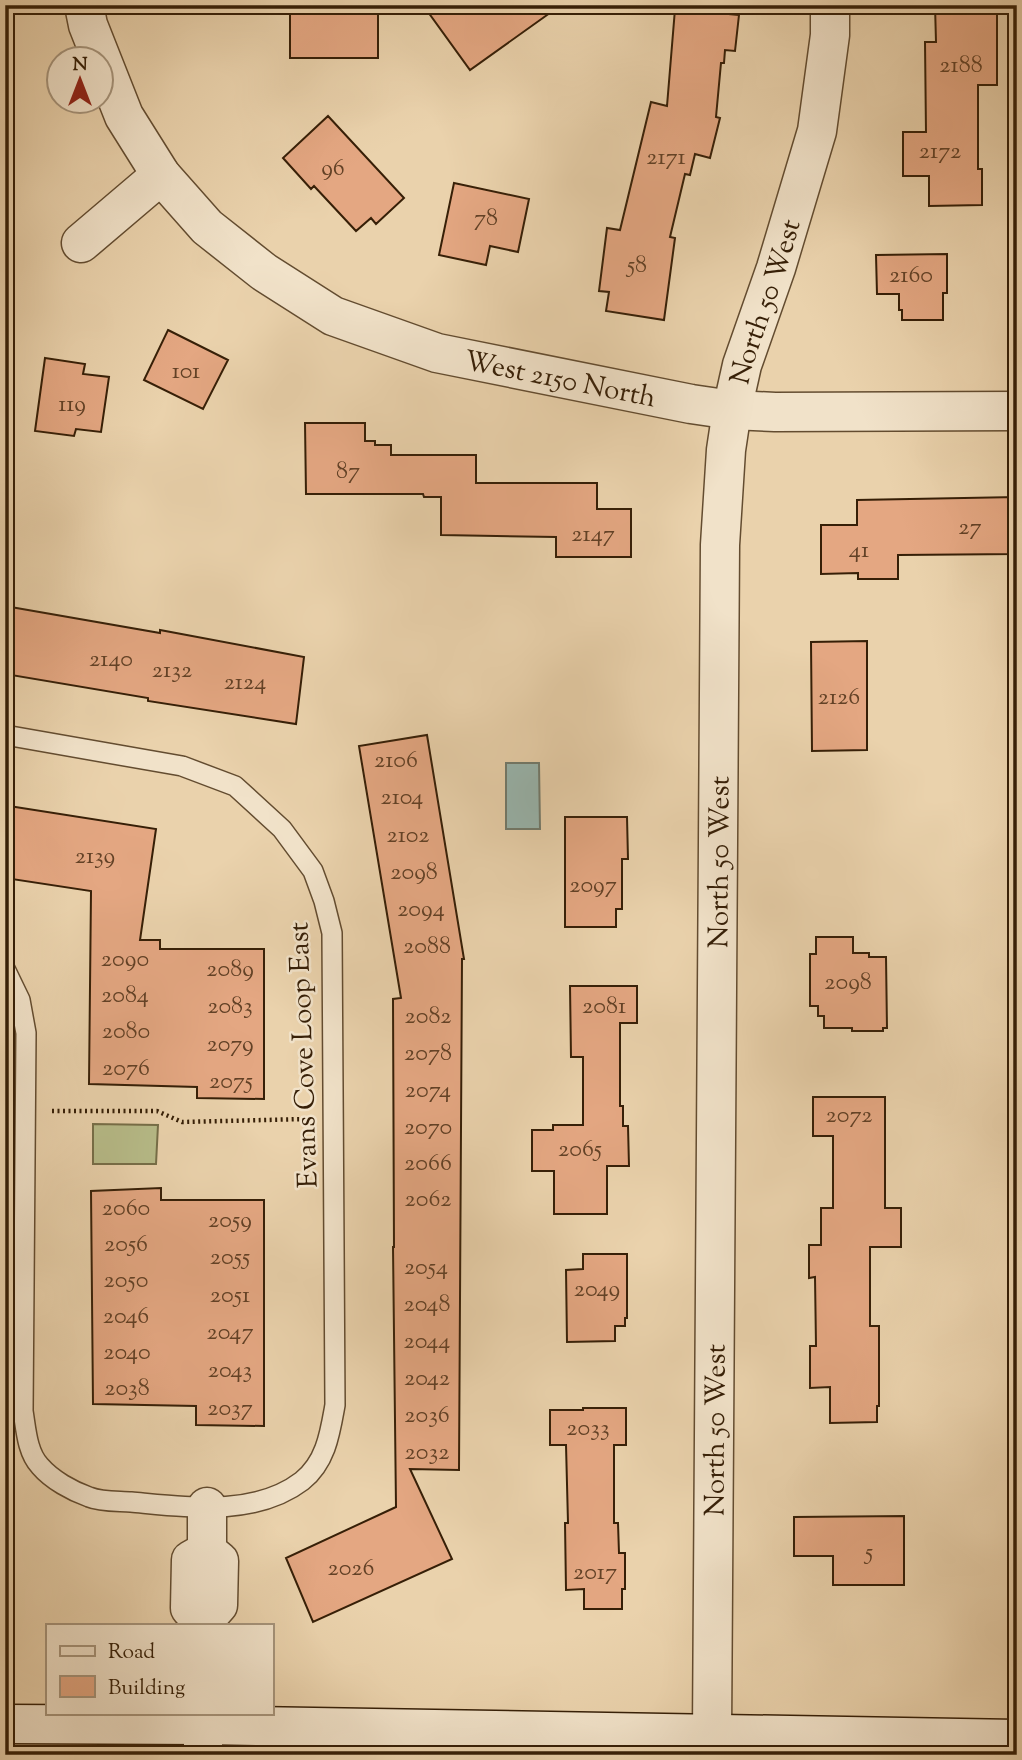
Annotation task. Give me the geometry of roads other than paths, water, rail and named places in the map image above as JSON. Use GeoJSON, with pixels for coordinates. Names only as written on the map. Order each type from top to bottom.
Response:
{"type":"FeatureCollection","features":[{"type":"Feature","properties":{"kind":"street","name":"West 2150 North"},"geometry":{"type":"LineString","coordinates":[[84,5],[88,25],[124,117],[161,175],[208,227],[264,272],[333,316],[437,354],[732,410],[1017,411]]}},
{"type":"Feature","properties":{"kind":"street","name":"North 50 West"},"geometry":{"type":"LineString","coordinates":[[712,1734],[720,545],[726,450],[742,365],[776,268],[817,131],[830,35],[830,5]]}},
{"type":"Feature","properties":{"kind":"street"},"geometry":{"type":"LineString","coordinates":[[81,243],[161,175]]}},
{"type":"Feature","properties":{"kind":"street"},"geometry":{"type":"LineString","coordinates":[[204,1623],[190,1608],[191,1560],[207,1551],[207,1507]]}},
{"type":"Feature","properties":{"kind":"street"},"geometry":{"type":"LineString","coordinates":[[5,1724],[203,1731],[1017,1739]]}},
{"type":"Feature","properties":{"kind":"lane","name":"Evans Cove Loop East"},"geometry":{"type":"LineString","coordinates":[[5,735],[182,766],[235,786],[282,829],[313,871],[324,901],[332,933],[335,1405],[330,1437],[320,1461],[303,1480],[280,1495],[243,1504],[207,1507],[91,1499],[57,1481],[38,1465],[27,1440],[23,1411],[26,1033],[20,1000],[5,969]]}},
{"type":"Feature","properties":{"kind":"water"},"geometry":{"type":"Polygon","coordinates":[[[506,763],[539,763],[540,829],[506,829],[506,763]]]}}]}
